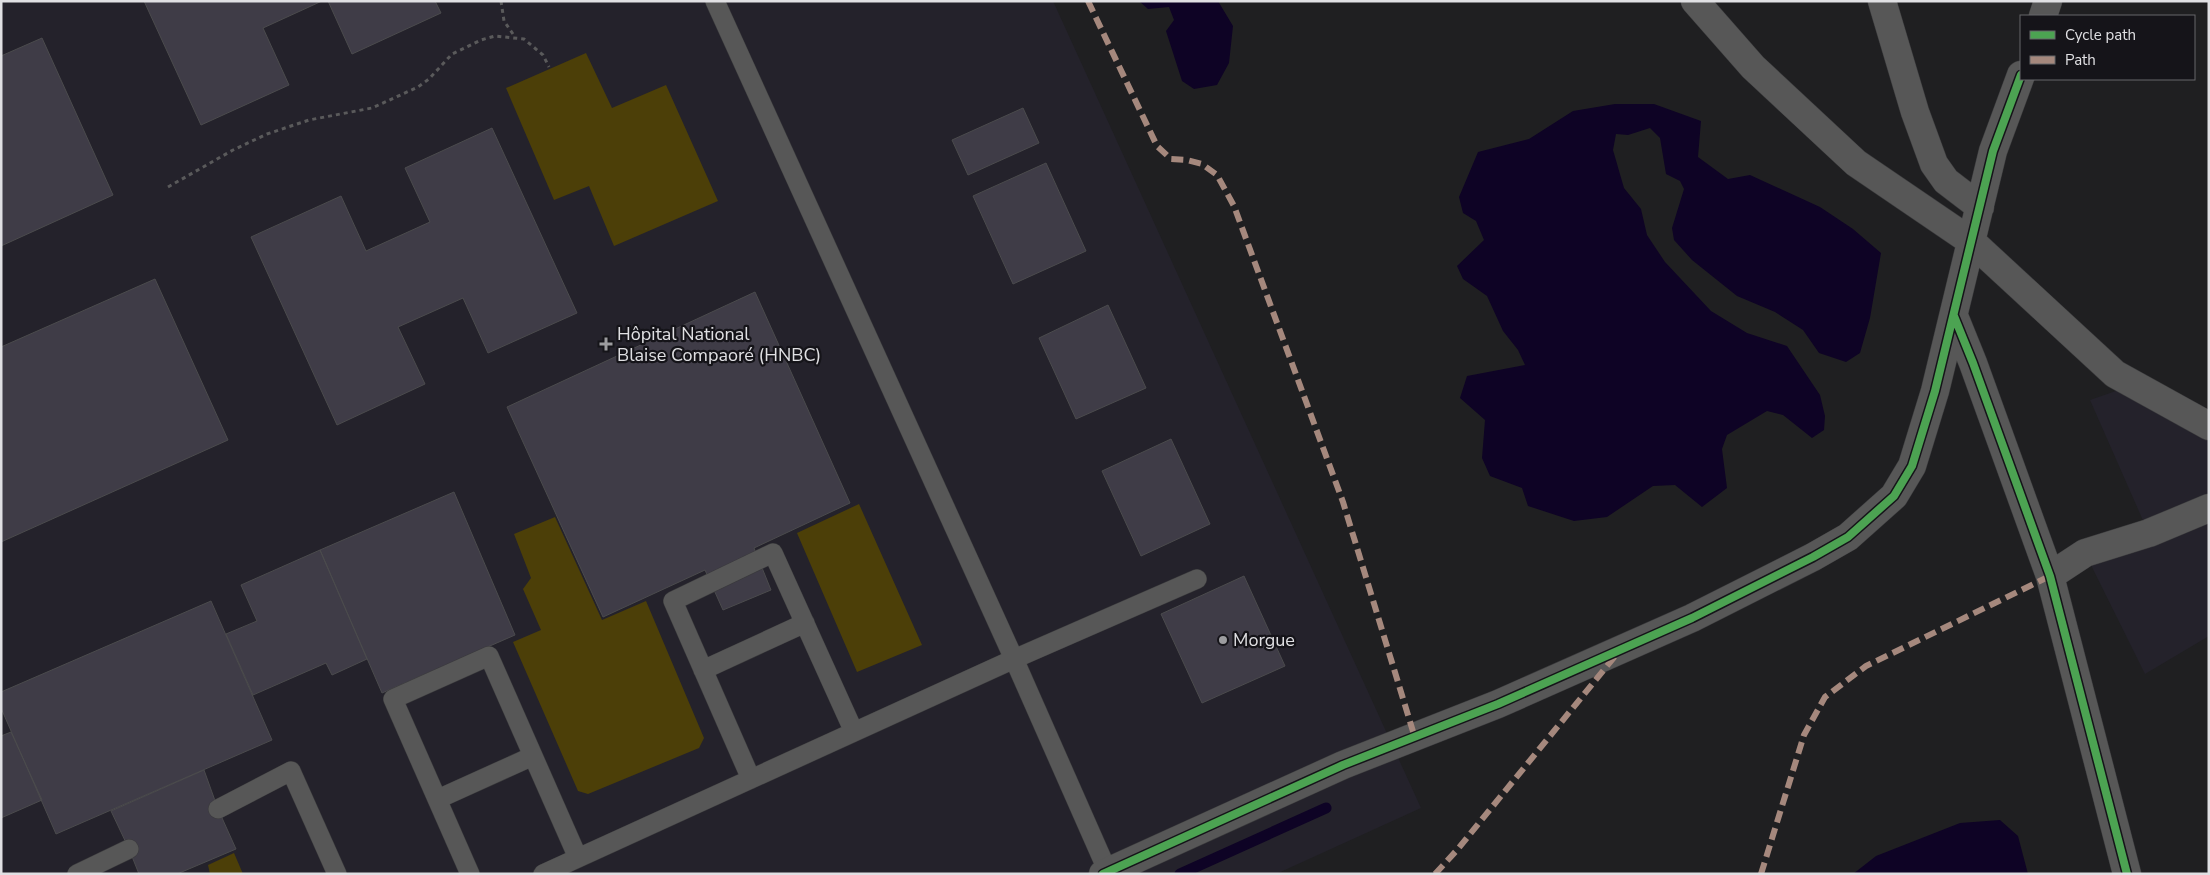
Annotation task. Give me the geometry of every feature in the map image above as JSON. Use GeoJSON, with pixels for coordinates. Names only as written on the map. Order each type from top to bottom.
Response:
{"type":"FeatureCollection","features":[{"type":"Feature","properties":{"kind":"street"},"geometry":{"type":"LineString","coordinates":[[1695,1],[1753,67],[1856,163],[1972,242],[2116,374],[2209,426]]}},
{"type":"Feature","properties":{"kind":"street"},"geometry":{"type":"LineString","coordinates":[[1882,1],[1915,112],[1934,164],[1946,180],[1980,207]]}},
{"type":"Feature","properties":{"kind":"street"},"geometry":{"type":"LineString","coordinates":[[2043,15],[2048,1]]}},
{"type":"Feature","properties":{"kind":"street"},"geometry":{"type":"LineString","coordinates":[[1105,873],[1343,765],[1498,704],[1692,618],[1813,558],[1848,537],[1894,496],[1912,466],[1935,390],[1993,151],[2020,77]]}},
{"type":"Feature","properties":{"kind":"street"},"geometry":{"type":"LineString","coordinates":[[1954,316],[1973,363],[2050,576],[2127,874]]}},
{"type":"Feature","properties":{"kind":"street"},"geometry":{"type":"LineString","coordinates":[[2050,576],[2085,553],[2149,533],[2209,508]]}},
{"type":"Feature","properties":{"kind":"lane"},"geometry":{"type":"LineString","coordinates":[[715,1],[1014,658],[1105,873]]}},
{"type":"Feature","properties":{"kind":"lane"},"geometry":{"type":"LineString","coordinates":[[751,779],[673,601],[773,553],[854,732]]}},
{"type":"Feature","properties":{"kind":"lane"},"geometry":{"type":"LineString","coordinates":[[543,874],[1014,658],[1197,579]]}},
{"type":"Feature","properties":{"kind":"lane"},"geometry":{"type":"LineString","coordinates":[[703,670],[805,623]]}},
{"type":"Feature","properties":{"kind":"lane"},"geometry":{"type":"LineString","coordinates":[[470,874],[393,699],[489,656],[578,858]]}},
{"type":"Feature","properties":{"kind":"lane"},"geometry":{"type":"LineString","coordinates":[[438,799],[533,756]]}},
{"type":"Feature","properties":{"kind":"lane"},"geometry":{"type":"LineString","coordinates":[[218,809],[291,771],[337,874]]}},
{"type":"Feature","properties":{"kind":"lane"},"geometry":{"type":"LineString","coordinates":[[77,874],[130,849]]}},
{"type":"Feature","properties":{"kind":"path"},"geometry":{"type":"LineString","coordinates":[[501,1],[504,22],[515,38]]}},
{"type":"Feature","properties":{"kind":"path"},"geometry":{"type":"LineString","coordinates":[[168,187],[233,150],[267,134],[309,120],[372,108],[418,87],[429,79],[452,54],[481,40],[495,36],[524,39],[543,55],[549,66]]}},
{"type":"Feature","properties":{"kind":"shaded area","name":"Hôpital National Blaise Compaoré (HNBC)"},"geometry":{"type":"Polygon","coordinates":[[[1,1],[1053,1],[1421,808],[1276,874],[1,874],[1,1]]]}},
{"type":"Feature","properties":{"kind":"shaded area"},"geometry":{"type":"Polygon","coordinates":[[[1139,1],[1218,1],[1233,26],[1229,63],[1217,85],[1194,89],[1182,81],[1166,31],[1174,20],[1169,7],[1148,9],[1139,1]]]}},
{"type":"Feature","properties":{"kind":"shaded area"},"geometry":{"type":"Polygon","coordinates":[[[586,53],[612,108],[666,85],[718,201],[614,246],[589,186],[554,200],[506,88],[586,53]]]}},
{"type":"Feature","properties":{"kind":"shaded area"},"geometry":{"type":"Polygon","coordinates":[[[1615,104],[1654,104],[1701,121],[1698,157],[1728,179],[1750,175],[1820,207],[1853,229],[1881,253],[1870,318],[1860,353],[1846,362],[1819,353],[1803,330],[1775,312],[1737,296],[1692,260],[1674,240],[1672,228],[1684,189],[1680,181],[1666,174],[1660,138],[1650,128],[1628,135],[1616,134],[1613,150],[1624,188],[1641,209],[1647,235],[1665,262],[1711,311],[1747,333],[1787,346],[1820,395],[1825,416],[1824,430],[1812,438],[1783,415],[1767,411],[1727,435],[1722,449],[1727,488],[1702,507],[1675,485],[1653,486],[1607,517],[1574,521],[1528,506],[1522,488],[1490,476],[1482,458],[1485,420],[1460,398],[1467,376],[1525,365],[1518,350],[1503,331],[1487,296],[1463,279],[1457,266],[1484,240],[1476,221],[1463,213],[1459,197],[1478,152],[1529,139],[1573,111],[1615,104]]]}},
{"type":"Feature","properties":{"kind":"shaded area"},"geometry":{"type":"Polygon","coordinates":[[[2133,385],[2209,427],[2209,636],[2145,674],[2085,553],[2145,525],[2090,400],[2133,385]]]}},
{"type":"Feature","properties":{"kind":"shaded area"},"geometry":{"type":"Polygon","coordinates":[[[859,504],[922,645],[857,672],[797,533],[859,504]]]}},
{"type":"Feature","properties":{"kind":"shaded area"},"geometry":{"type":"Polygon","coordinates":[[[555,517],[602,620],[646,601],[704,738],[699,748],[588,794],[578,791],[513,642],[541,630],[523,589],[531,578],[514,534],[555,517]]]}},
{"type":"Feature","properties":{"kind":"shaded area"},"geometry":{"type":"Polygon","coordinates":[[[2000,820],[2018,836],[2028,874],[1853,874],[1876,856],[1960,823],[2000,820]]]}},
{"type":"Feature","properties":{"kind":"shaded area"},"geometry":{"type":"Polygon","coordinates":[[[234,853],[243,874],[210,874],[208,865],[234,853]]]}},
{"type":"Feature","properties":{"kind":"building"},"geometry":{"type":"Polygon","coordinates":[[[144,1],[322,1],[263,28],[289,85],[201,125],[144,1]]]}},
{"type":"Feature","properties":{"kind":"building"},"geometry":{"type":"Polygon","coordinates":[[[328,1],[435,1],[441,13],[352,54],[328,1]]]}},
{"type":"Feature","properties":{"kind":"building"},"geometry":{"type":"Polygon","coordinates":[[[42,38],[113,195],[1,246],[1,56],[42,38]]]}},
{"type":"Feature","properties":{"kind":"building"},"geometry":{"type":"Polygon","coordinates":[[[1023,108],[1039,143],[968,175],[952,140],[1023,108]]]}},
{"type":"Feature","properties":{"kind":"building"},"geometry":{"type":"Polygon","coordinates":[[[492,128],[577,313],[488,353],[463,298],[398,327],[425,384],[337,425],[251,237],[341,196],[366,251],[430,222],[405,168],[492,128]]]}},
{"type":"Feature","properties":{"kind":"building"},"geometry":{"type":"Polygon","coordinates":[[[1046,163],[1086,251],[1013,284],[973,196],[1046,163]]]}},
{"type":"Feature","properties":{"kind":"building"},"geometry":{"type":"Polygon","coordinates":[[[155,279],[228,440],[1,542],[1,347],[155,279]]]}},
{"type":"Feature","properties":{"kind":"building"},"geometry":{"type":"Polygon","coordinates":[[[755,292],[850,503],[754,548],[771,590],[723,610],[705,570],[603,617],[507,407],[755,292]]]}},
{"type":"Feature","properties":{"kind":"building"},"geometry":{"type":"Polygon","coordinates":[[[1108,305],[1146,388],[1076,419],[1039,338],[1108,305]]]}},
{"type":"Feature","properties":{"kind":"building"},"geometry":{"type":"Polygon","coordinates":[[[1171,439],[1210,524],[1141,556],[1102,471],[1171,439]]]}},
{"type":"Feature","properties":{"kind":"building"},"geometry":{"type":"Polygon","coordinates":[[[454,492],[515,635],[382,693],[320,550],[454,492]]]}},
{"type":"Feature","properties":{"kind":"building"},"geometry":{"type":"Polygon","coordinates":[[[320,550],[367,659],[332,675],[326,663],[253,695],[226,634],[257,621],[241,585],[320,550]]]}},
{"type":"Feature","properties":{"kind":"building","name":"Morgue"},"geometry":{"type":"Polygon","coordinates":[[[1244,576],[1285,666],[1202,703],[1161,614],[1244,576]]]}},
{"type":"Feature","properties":{"kind":"building"},"geometry":{"type":"Polygon","coordinates":[[[211,601],[272,740],[56,834],[1,708],[1,692],[211,601]]]}},
{"type":"Feature","properties":{"kind":"building"},"geometry":{"type":"Polygon","coordinates":[[[11,732],[42,800],[1,818],[1,736],[11,732]]]}},
{"type":"Feature","properties":{"kind":"building"},"geometry":{"type":"Polygon","coordinates":[[[204,770],[218,809],[236,849],[177,874],[139,874],[111,811],[204,770]]]}},
{"type":"Feature","properties":{"kind":"waterway"},"geometry":{"type":"LineString","coordinates":[[1180,874],[1326,808]]}},
{"type":"Feature","properties":{"kind":"marked path"},"geometry":{"type":"LineString","coordinates":[[1088,1],[1157,146],[1171,159],[1187,160],[1202,164],[1217,175],[1234,206],[1343,502],[1415,738]]}},
{"type":"Feature","properties":{"kind":"marked path"},"geometry":{"type":"LineString","coordinates":[[1761,874],[1804,735],[1825,697],[1866,666],[2050,576]]}},
{"type":"Feature","properties":{"kind":"marked path"},"geometry":{"type":"LineString","coordinates":[[1435,874],[1457,850],[1616,655]]}},
{"type":"Feature","properties":{"kind":"cycle path"},"geometry":{"type":"LineString","coordinates":[[1103,874],[1343,765],[1498,704],[1692,618],[1813,557],[1848,537],[1894,496],[1912,466],[1935,391],[1993,151],[2020,78]]}},
{"type":"Feature","properties":{"kind":"cycle path"},"geometry":{"type":"LineString","coordinates":[[1954,316],[1973,363],[2050,576],[2127,874]]}},
{"type":"Feature","properties":{"kind":"place","name":"Hôpital National Blaise Compaoré (HNBC)"},"geometry":{"type":"Point","coordinates":[606,344]}},
{"type":"Feature","properties":{"kind":"place","name":"Morgue"},"geometry":{"type":"Point","coordinates":[1223,640]}}]}
